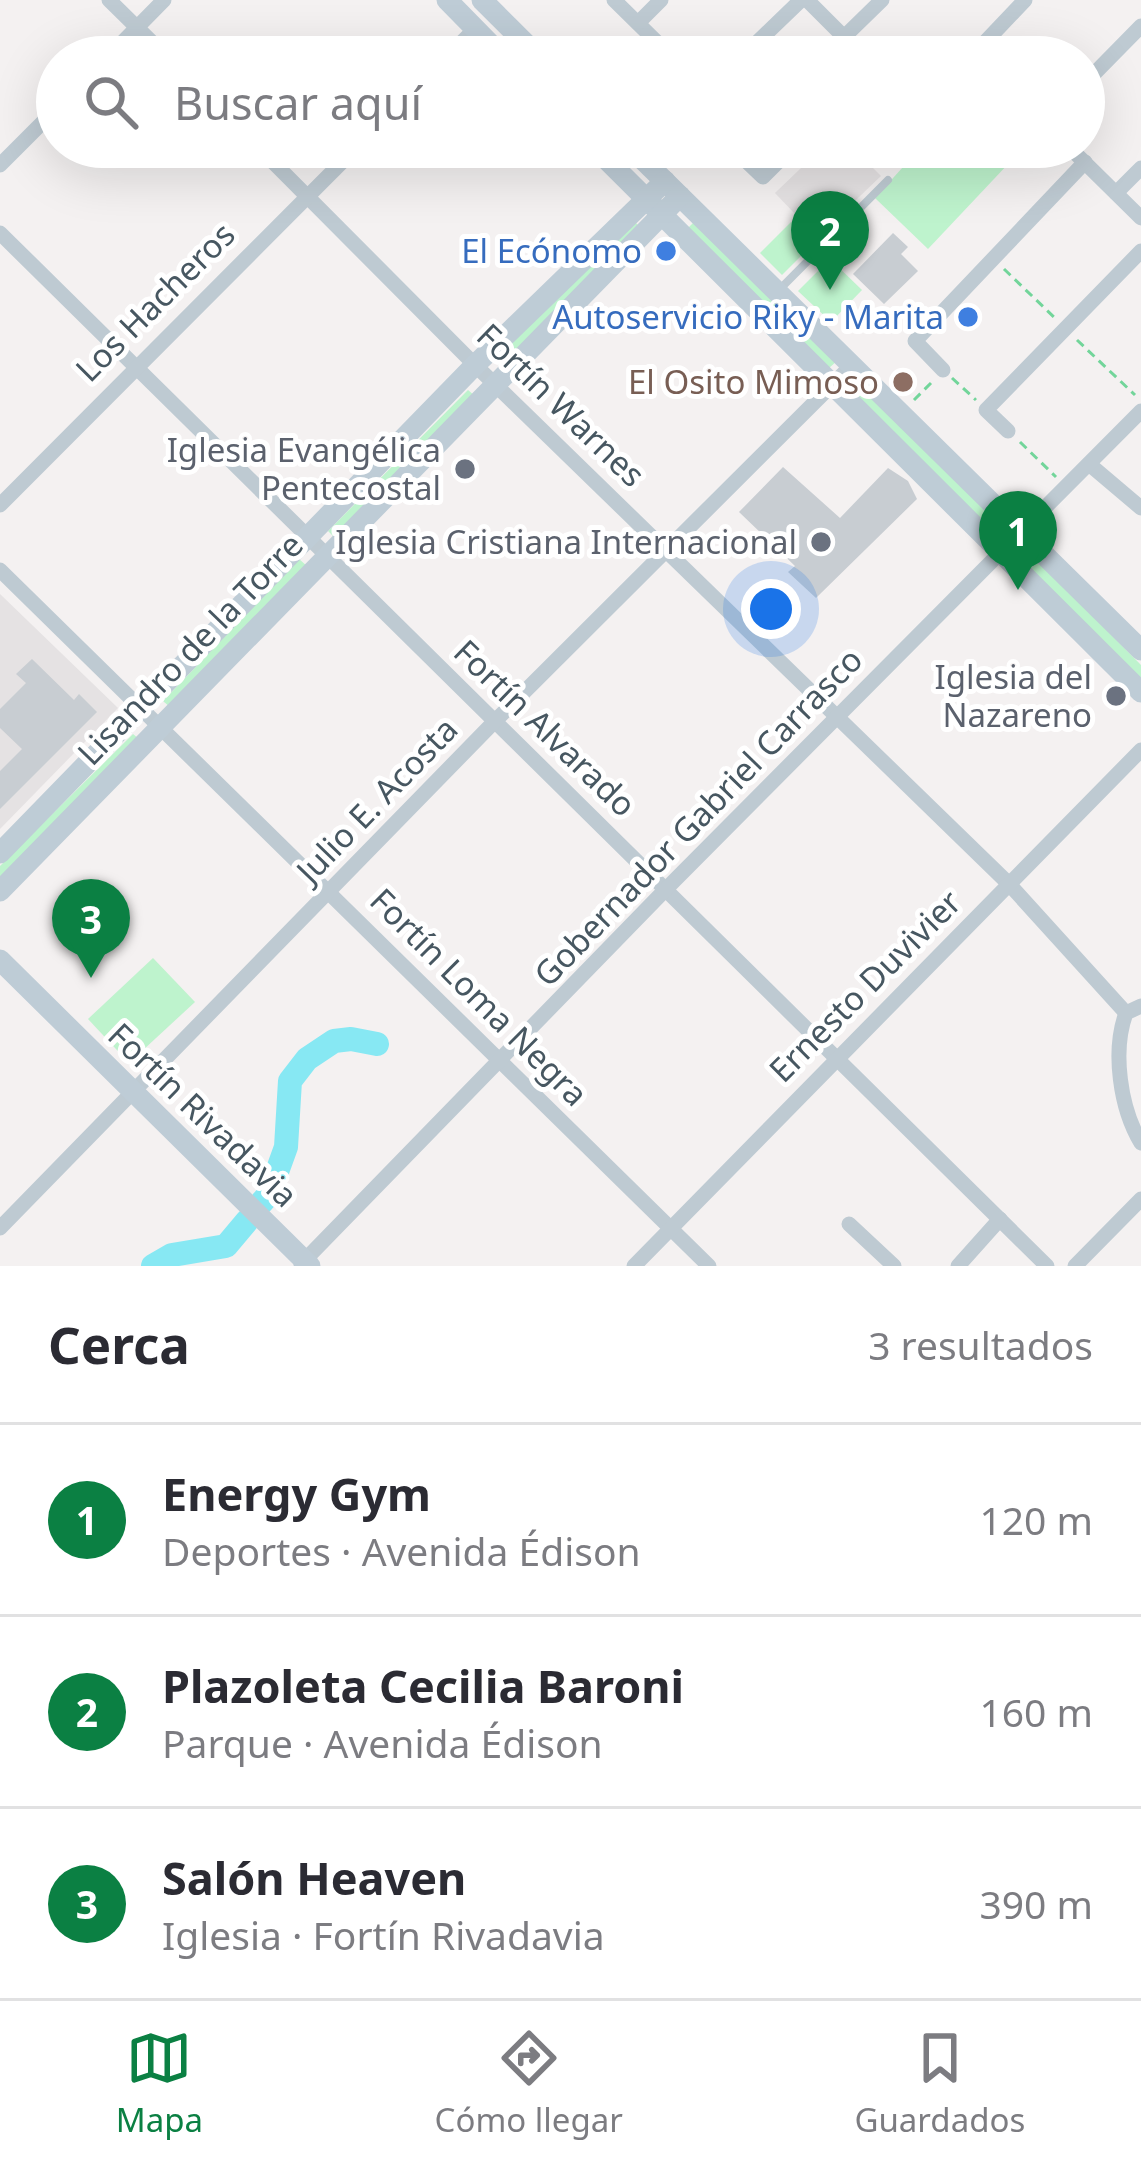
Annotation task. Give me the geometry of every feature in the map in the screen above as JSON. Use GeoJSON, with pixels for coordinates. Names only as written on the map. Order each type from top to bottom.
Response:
{"type":"FeatureCollection","features":[{"type":"Feature","properties":{"kind":"main road"},"geometry":{"type":"LineString","coordinates":[[458,4],[482,36]]}},
{"type":"Feature","properties":{"kind":"main road"},"geometry":{"type":"LineString","coordinates":[[475,29],[492,4],[520,36]]}},
{"type":"Feature","properties":{"kind":"main road"},"geometry":{"type":"LineString","coordinates":[[615,168],[1141,692]]}},
{"type":"Feature","properties":{"kind":"main road"},"geometry":{"type":"LineString","coordinates":[[655,168],[1141,650]]}},
{"type":"Feature","properties":{"kind":"main road","name":"Lisandro de la Torre"},"geometry":{"type":"LineString","coordinates":[[0,890],[498,383],[672,189]]}},
{"type":"Feature","properties":{"kind":"main road","name":"Lisandro de la Torre"},"geometry":{"type":"LineString","coordinates":[[0,853],[475,365],[654,207]]}},
{"type":"Feature","properties":{"kind":"main road","name":"Fortín Rivadavia"},"geometry":{"type":"LineString","coordinates":[[0,960],[304,1264]]}},
{"type":"Feature","properties":{"kind":"street"},"geometry":{"type":"LineString","coordinates":[[109,0],[145,36]]}},
{"type":"Feature","properties":{"kind":"street"},"geometry":{"type":"LineString","coordinates":[[129,36],[164,0]]}},
{"type":"Feature","properties":{"kind":"street"},"geometry":{"type":"LineString","coordinates":[[614,0],[651,36]]}},
{"type":"Feature","properties":{"kind":"street"},"geometry":{"type":"LineString","coordinates":[[638,23],[662,0]]}},
{"type":"Feature","properties":{"kind":"street"},"geometry":{"type":"LineString","coordinates":[[765,36],[804,0],[842,36]]}},
{"type":"Feature","properties":{"kind":"street"},"geometry":{"type":"LineString","coordinates":[[846,36],[882,0]]}},
{"type":"Feature","properties":{"kind":"street"},"geometry":{"type":"LineString","coordinates":[[992,36],[1025,0]]}},
{"type":"Feature","properties":{"kind":"street"},"geometry":{"type":"LineString","coordinates":[[1105,63],[1141,26]]}},
{"type":"Feature","properties":{"kind":"street"},"geometry":{"type":"LineString","coordinates":[[468,36],[475,29]]}},
{"type":"Feature","properties":{"kind":"street"},"geometry":{"type":"LineString","coordinates":[[0,165],[36,129]]}},
{"type":"Feature","properties":{"kind":"street","name":"Fortín Warnes"},"geometry":{"type":"LineString","coordinates":[[279,168],[1133,1010],[1119,1033],[1120,1065],[1126,1103],[1141,1143]]}},
{"type":"Feature","properties":{"kind":"street","name":"Los Hacheros"},"geometry":{"type":"LineString","coordinates":[[0,505],[336,168]]}},
{"type":"Feature","properties":{"kind":"street"},"geometry":{"type":"LineString","coordinates":[[944,370],[914,341],[1079,168]]}},
{"type":"Feature","properties":{"kind":"street"},"geometry":{"type":"LineString","coordinates":[[1091,168],[1141,218]]}},
{"type":"Feature","properties":{"kind":"street"},"geometry":{"type":"LineString","coordinates":[[1116,193],[1141,168]]}},
{"type":"Feature","properties":{"kind":"street","name":"Fortín Alvarado"},"geometry":{"type":"LineString","coordinates":[[0,233],[1047,1266]]}},
{"type":"Feature","properties":{"kind":"street"},"geometry":{"type":"LineString","coordinates":[[1008,431],[986,410],[1141,251]]}},
{"type":"Feature","properties":{"kind":"street","name":"Julio E. Acosta"},"geometry":{"type":"LineString","coordinates":[[0,1228],[851,366]]}},
{"type":"Feature","properties":{"kind":"street","name":"Gobernador Gabriel Carrasco"},"geometry":{"type":"LineString","coordinates":[[304,1264],[667,888],[1141,412]]}},
{"type":"Feature","properties":{"kind":"street"},"geometry":{"type":"LineString","coordinates":[[1089,464],[1141,508]]}},
{"type":"Feature","properties":{"kind":"street","name":"Fortín Loma Negra"},"geometry":{"type":"LineString","coordinates":[[0,570],[709,1266]]}},
{"type":"Feature","properties":{"kind":"street","name":"Ernesto Duvivier"},"geometry":{"type":"LineString","coordinates":[[634,1266],[1141,750]]}},
{"type":"Feature","properties":{"kind":"street"},"geometry":{"type":"LineString","coordinates":[[1075,1266],[1141,1199]]}},
{"type":"Feature","properties":{"kind":"street"},"geometry":{"type":"LineString","coordinates":[[958,1266],[1000,1219]]}},
{"type":"Feature","properties":{"kind":"street"},"geometry":{"type":"LineString","coordinates":[[849,1224],[894,1266]]}},
{"type":"Feature","properties":{"kind":"lane"},"geometry":{"type":"LineString","coordinates":[[777,292],[888,180]]}},
{"type":"Feature","properties":{"kind":"path"},"geometry":{"type":"LineString","coordinates":[[901,415],[944,370],[986,410]]}},
{"type":"Feature","properties":{"kind":"path"},"geometry":{"type":"LineString","coordinates":[[1008,431],[1066,487]]}},
{"type":"Feature","properties":{"kind":"shaded area"},"geometry":{"type":"Polygon","coordinates":[[[801,168],[873,168],[881,176],[817,237],[775,193],[801,168]]]}},
{"type":"Feature","properties":{"kind":"shaded area"},"geometry":{"type":"Polygon","coordinates":[[[0,594],[118,708],[0,829],[0,594]]]}},
{"type":"Feature","properties":{"kind":"green space"},"geometry":{"type":"Polygon","coordinates":[[[902,168],[1004,168],[928,249],[875,198],[902,168]]]}},
{"type":"Feature","properties":{"kind":"green space"},"geometry":{"type":"Polygon","coordinates":[[[633,220],[639,226],[500,366],[493,360],[633,220]]]}},
{"type":"Feature","properties":{"kind":"green space"},"geometry":{"type":"Polygon","coordinates":[[[694,222],[837,361],[829,368],[686,230],[694,222]]]}},
{"type":"Feature","properties":{"kind":"green space"},"geometry":{"type":"Polygon","coordinates":[[[791,222],[813,244],[782,275],[760,253],[791,222]]]}},
{"type":"Feature","properties":{"kind":"green space"},"geometry":{"type":"Polygon","coordinates":[[[830,259],[862,290],[831,322],[798,291],[830,259]]]}},
{"type":"Feature","properties":{"kind":"green space"},"geometry":{"type":"Polygon","coordinates":[[[860,383],[998,523],[991,531],[852,391],[860,383]]]}},
{"type":"Feature","properties":{"kind":"green space"},"geometry":{"type":"Polygon","coordinates":[[[468,390],[475,396],[334,537],[328,531],[468,390]]]}},
{"type":"Feature","properties":{"kind":"green space"},"geometry":{"type":"Polygon","coordinates":[[[1027,549],[1141,665],[1141,680],[1019,557],[1027,549]]]}},
{"type":"Feature","properties":{"kind":"green space"},"geometry":{"type":"Polygon","coordinates":[[[299,559],[307,566],[171,708],[163,701],[299,559]]]}},
{"type":"Feature","properties":{"kind":"green space"},"geometry":{"type":"Polygon","coordinates":[[[133,734],[139,739],[0,877],[0,866],[133,734]]]}},
{"type":"Feature","properties":{"kind":"green space"},"geometry":{"type":"Polygon","coordinates":[[[153,958],[195,1002],[129,1063],[88,1019],[153,958]]]}},
{"type":"Feature","properties":{"kind":"building"},"geometry":{"type":"Polygon","coordinates":[[[893,233],[908,247],[901,254],[918,271],[884,304],[853,274],[893,233]]]}},
{"type":"Feature","properties":{"kind":"building","name":"Iglesia Cristiana Internacional"},"geometry":{"type":"Polygon","coordinates":[[[783,467],[840,518],[888,468],[908,481],[917,499],[816,598],[788,572],[795,566],[739,512],[783,467]]]}},
{"type":"Feature","properties":{"kind":"building"},"geometry":{"type":"Polygon","coordinates":[[[32,659],[74,700],[79,694],[97,712],[0,809],[0,771],[22,749],[0,728],[0,709],[26,683],[16,674],[32,659]]]}},
{"type":"Feature","properties":{"kind":"waterway"},"geometry":{"type":"LineString","coordinates":[[262,1202],[286,1147],[290,1081],[307,1059],[334,1041],[377,1044]]}},
{"type":"Feature","properties":{"kind":"waterway"},"geometry":{"type":"LineString","coordinates":[[153,1266],[172,1255],[226,1246],[247,1221]]}},
{"type":"Feature","properties":{"kind":"place","name":"El Ecónomo"},"geometry":{"type":"Point","coordinates":[666,251]}},
{"type":"Feature","properties":{"kind":"place","name":"Plazoleta Cecilia Baroni"},"geometry":{"type":"Point","coordinates":[830,290]}},
{"type":"Feature","properties":{"kind":"place","name":"Autoservicio Riky - Marita"},"geometry":{"type":"Point","coordinates":[968,317]}},
{"type":"Feature","properties":{"kind":"place","name":"El Osito Mimoso"},"geometry":{"type":"Point","coordinates":[903,382]}},
{"type":"Feature","properties":{"kind":"place","name":"Iglesia Evangélica Pentecostal"},"geometry":{"type":"Point","coordinates":[465,469]}},
{"type":"Feature","properties":{"kind":"place","name":"Iglesia Cristiana Internacional"},"geometry":{"type":"Point","coordinates":[821,542]}},
{"type":"Feature","properties":{"kind":"place","name":"Energy Gym"},"geometry":{"type":"Point","coordinates":[1018,590]}},
{"type":"Feature","properties":{"kind":"place","name":"Iglesia del Nazareno"},"geometry":{"type":"Point","coordinates":[1116,696]}},
{"type":"Feature","properties":{"kind":"place","name":"Salón Heaven"},"geometry":{"type":"Point","coordinates":[91,978]}}]}
